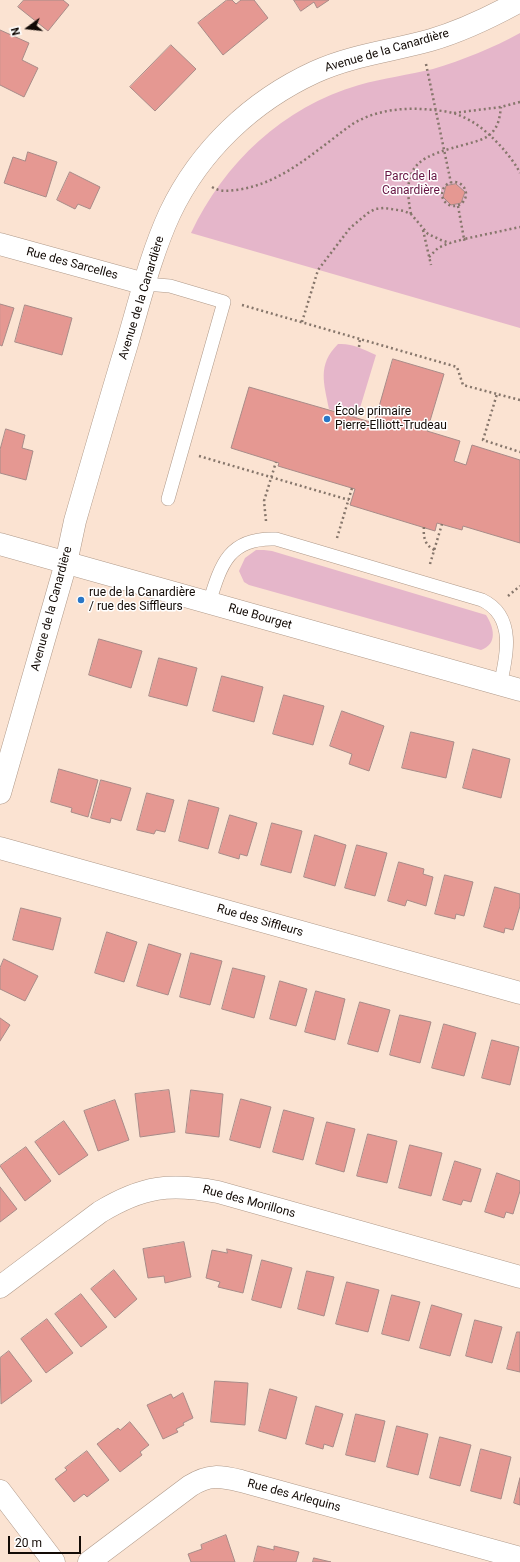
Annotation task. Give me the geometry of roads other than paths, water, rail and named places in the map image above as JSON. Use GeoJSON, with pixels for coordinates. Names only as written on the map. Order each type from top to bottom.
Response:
{"type":"FeatureCollection","features":[{"type":"Feature","properties":{"kind":"street","name":"Avenue de la Canardière"},"geometry":{"type":"LineString","coordinates":[[0,793],[66,562],[75,521],[145,284],[164,226],[186,184],[211,148],[247,113],[286,87],[330,66],[448,34],[482,21],[520,1]]}},
{"type":"Feature","properties":{"kind":"street","name":"Rue des Sarcelles"},"geometry":{"type":"LineString","coordinates":[[0,244],[145,284]]}},
{"type":"Feature","properties":{"kind":"street","name":"Rue Bourget"},"geometry":{"type":"LineString","coordinates":[[0,544],[510,688]]}},
{"type":"Feature","properties":{"kind":"street","name":"Rue des Siffleurs"},"geometry":{"type":"LineString","coordinates":[[0,848],[520,993]]}},
{"type":"Feature","properties":{"kind":"street","name":"Rue des Morillons"},"geometry":{"type":"LineString","coordinates":[[0,1287],[100,1212],[115,1203],[130,1195],[163,1187],[182,1186],[218,1192],[520,1277]]}},
{"type":"Feature","properties":{"kind":"street","name":"Rue des Arlequins"},"geometry":{"type":"LineString","coordinates":[[89,1562],[190,1486],[203,1479],[218,1476],[241,1481],[520,1558]]}},
{"type":"Feature","properties":{"kind":"street"},"geometry":{"type":"LineString","coordinates":[[0,1491],[54,1562]]}},
{"type":"Feature","properties":{"kind":"lane"},"geometry":{"type":"LineString","coordinates":[[145,284],[170,286],[224,302],[168,499]]}},
{"type":"Feature","properties":{"kind":"lane"},"geometry":{"type":"LineString","coordinates":[[209,602],[216,578],[223,563],[236,548],[254,540],[276,539],[492,604],[502,618],[507,644],[506,660],[510,688]]}},
{"type":"Feature","properties":{"kind":"place","name":"École primaire Pierre-Elliott-Trudeau"},"geometry":{"type":"Point","coordinates":[327,419]}},
{"type":"Feature","properties":{"kind":"place","name":"rue de la Canardière / rue des Siffleurs"},"geometry":{"type":"Point","coordinates":[81,600]}},
{"type":"Feature","properties":{"kind":"park label","name":"Parc de la Canardière"},"geometry":{"type":"Point","coordinates":[411,184]}}]}
